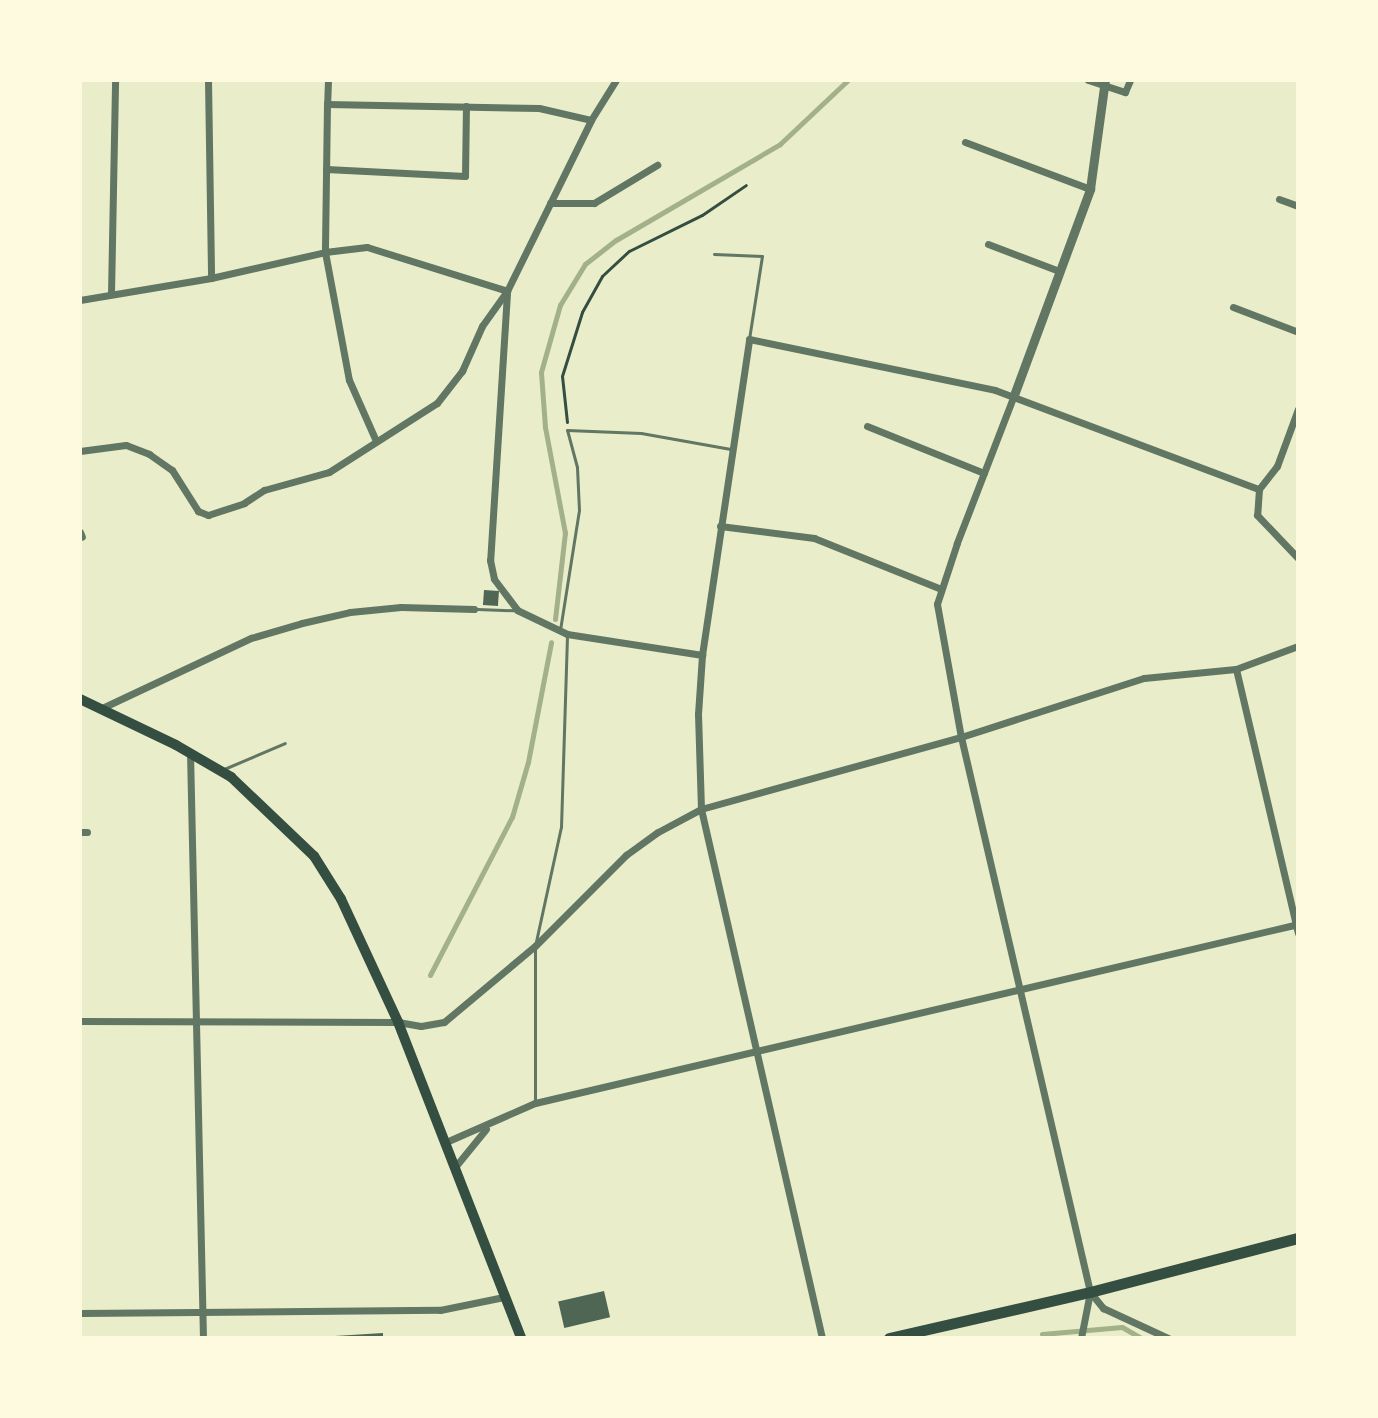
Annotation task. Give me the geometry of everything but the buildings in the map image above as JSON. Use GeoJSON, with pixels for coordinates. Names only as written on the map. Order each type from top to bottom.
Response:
{"type":"FeatureCollection","features":[{"type":"Feature","properties":{"kind":"main road"},"geometry":{"type":"LineString","coordinates":[[80,699],[190,752],[221,771],[250,793],[314,856],[341,899],[398,1022],[521,1338]]}},
{"type":"Feature","properties":{"kind":"main road"},"geometry":{"type":"LineString","coordinates":[[889,1338],[1090,1292],[1298,1238]]}},
{"type":"Feature","properties":{"kind":"street"},"geometry":{"type":"LineString","coordinates":[[111,294],[115,80]]}},
{"type":"Feature","properties":{"kind":"street"},"geometry":{"type":"LineString","coordinates":[[208,80],[211,278]]}},
{"type":"Feature","properties":{"kind":"street"},"geometry":{"type":"LineString","coordinates":[[328,80],[325,252],[349,380],[376,441]]}},
{"type":"Feature","properties":{"kind":"street"},"geometry":{"type":"LineString","coordinates":[[80,451],[97,446],[126,445],[149,454],[172,470],[190,502],[198,511],[208,515],[244,503],[264,490],[329,472],[437,403],[462,371],[482,326],[507,291],[591,120],[616,80]]}},
{"type":"Feature","properties":{"kind":"street"},"geometry":{"type":"LineString","coordinates":[[1088,80],[1125,92],[1130,80]]}},
{"type":"Feature","properties":{"kind":"street"},"geometry":{"type":"LineString","coordinates":[[1081,1338],[1090,1292],[961,737],[937,604],[1090,189],[1105,83]]}},
{"type":"Feature","properties":{"kind":"street"},"geometry":{"type":"LineString","coordinates":[[327,104],[539,108],[591,120]]}},
{"type":"Feature","properties":{"kind":"street"},"geometry":{"type":"LineString","coordinates":[[326,169],[465,176],[466,106]]}},
{"type":"Feature","properties":{"kind":"street"},"geometry":{"type":"LineString","coordinates":[[965,142],[1090,189]]}},
{"type":"Feature","properties":{"kind":"street"},"geometry":{"type":"LineString","coordinates":[[550,203],[594,203],[657,165]]}},
{"type":"Feature","properties":{"kind":"street"},"geometry":{"type":"LineString","coordinates":[[1279,199],[1298,206]]}},
{"type":"Feature","properties":{"kind":"street"},"geometry":{"type":"LineString","coordinates":[[988,244],[1059,271]]}},
{"type":"Feature","properties":{"kind":"street"},"geometry":{"type":"LineString","coordinates":[[80,300],[211,278],[325,252],[367,247],[507,291]]}},
{"type":"Feature","properties":{"kind":"street"},"geometry":{"type":"LineString","coordinates":[[507,291],[490,560],[494,579],[517,610],[563,632],[702,655]]}},
{"type":"Feature","properties":{"kind":"street"},"geometry":{"type":"LineString","coordinates":[[1233,307],[1298,332]]}},
{"type":"Feature","properties":{"kind":"street"},"geometry":{"type":"LineString","coordinates":[[822,1338],[701,809],[698,714],[702,655],[749,339],[1014,395],[1259,489]]}},
{"type":"Feature","properties":{"kind":"street"},"geometry":{"type":"LineString","coordinates":[[1298,409],[1277,466],[1259,489],[1257,515],[1298,558]]}},
{"type":"Feature","properties":{"kind":"street"},"geometry":{"type":"LineString","coordinates":[[867,426],[984,473]]}},
{"type":"Feature","properties":{"kind":"street"},"geometry":{"type":"LineString","coordinates":[[720,526],[814,538],[941,589]]}},
{"type":"Feature","properties":{"kind":"street"},"geometry":{"type":"LineString","coordinates":[[102,708],[251,638],[302,623],[350,612],[401,607],[474,609]]}},
{"type":"Feature","properties":{"kind":"street"},"geometry":{"type":"LineString","coordinates":[[80,1021],[398,1022],[421,1026],[444,1022],[535,946],[626,855],[658,832],[701,809],[961,737],[1144,678],[1236,669],[1298,646]]}},
{"type":"Feature","properties":{"kind":"street"},"geometry":{"type":"LineString","coordinates":[[446,1142],[487,1127],[535,1103],[1297,927],[1236,669]]}},
{"type":"Feature","properties":{"kind":"street"},"geometry":{"type":"LineString","coordinates":[[190,752],[203,1338]]}},
{"type":"Feature","properties":{"kind":"street"},"geometry":{"type":"LineString","coordinates":[[455,1167],[487,1127]]}},
{"type":"Feature","properties":{"kind":"street"},"geometry":{"type":"LineString","coordinates":[[1090,1292],[1103,1308],[1168,1338]]}},
{"type":"Feature","properties":{"kind":"street"},"geometry":{"type":"LineString","coordinates":[[80,1313],[440,1310],[504,1297]]}},
{"type":"Feature","properties":{"kind":"lane"},"geometry":{"type":"LineString","coordinates":[[714,254],[762,256],[749,339]]}},
{"type":"Feature","properties":{"kind":"lane"},"geometry":{"type":"LineString","coordinates":[[535,1103],[535,946],[561,827],[563,632],[579,510],[577,467],[567,430],[641,433],[731,449]]}},
{"type":"Feature","properties":{"kind":"lane"},"geometry":{"type":"LineString","coordinates":[[474,609],[517,610]]}},
{"type":"Feature","properties":{"kind":"lane"},"geometry":{"type":"LineString","coordinates":[[221,771],[285,743]]}},
{"type":"Feature","properties":{"kind":"path"},"geometry":{"type":"LineString","coordinates":[[567,430],[562,376],[582,312],[602,276],[629,251],[702,215],[746,185]]}},
{"type":"Feature","properties":{"kind":"waterway"},"geometry":{"type":"LineString","coordinates":[[555,619],[565,533],[545,427],[541,372],[560,305],[585,264],[616,240],[780,144],[848,80]]}},
{"type":"Feature","properties":{"kind":"waterway"},"geometry":{"type":"LineString","coordinates":[[430,975],[512,817],[528,762],[551,642]]}},
{"type":"Feature","properties":{"kind":"waterway"},"geometry":{"type":"LineString","coordinates":[[1042,1334],[1122,1327],[1141,1338]]}}]}
